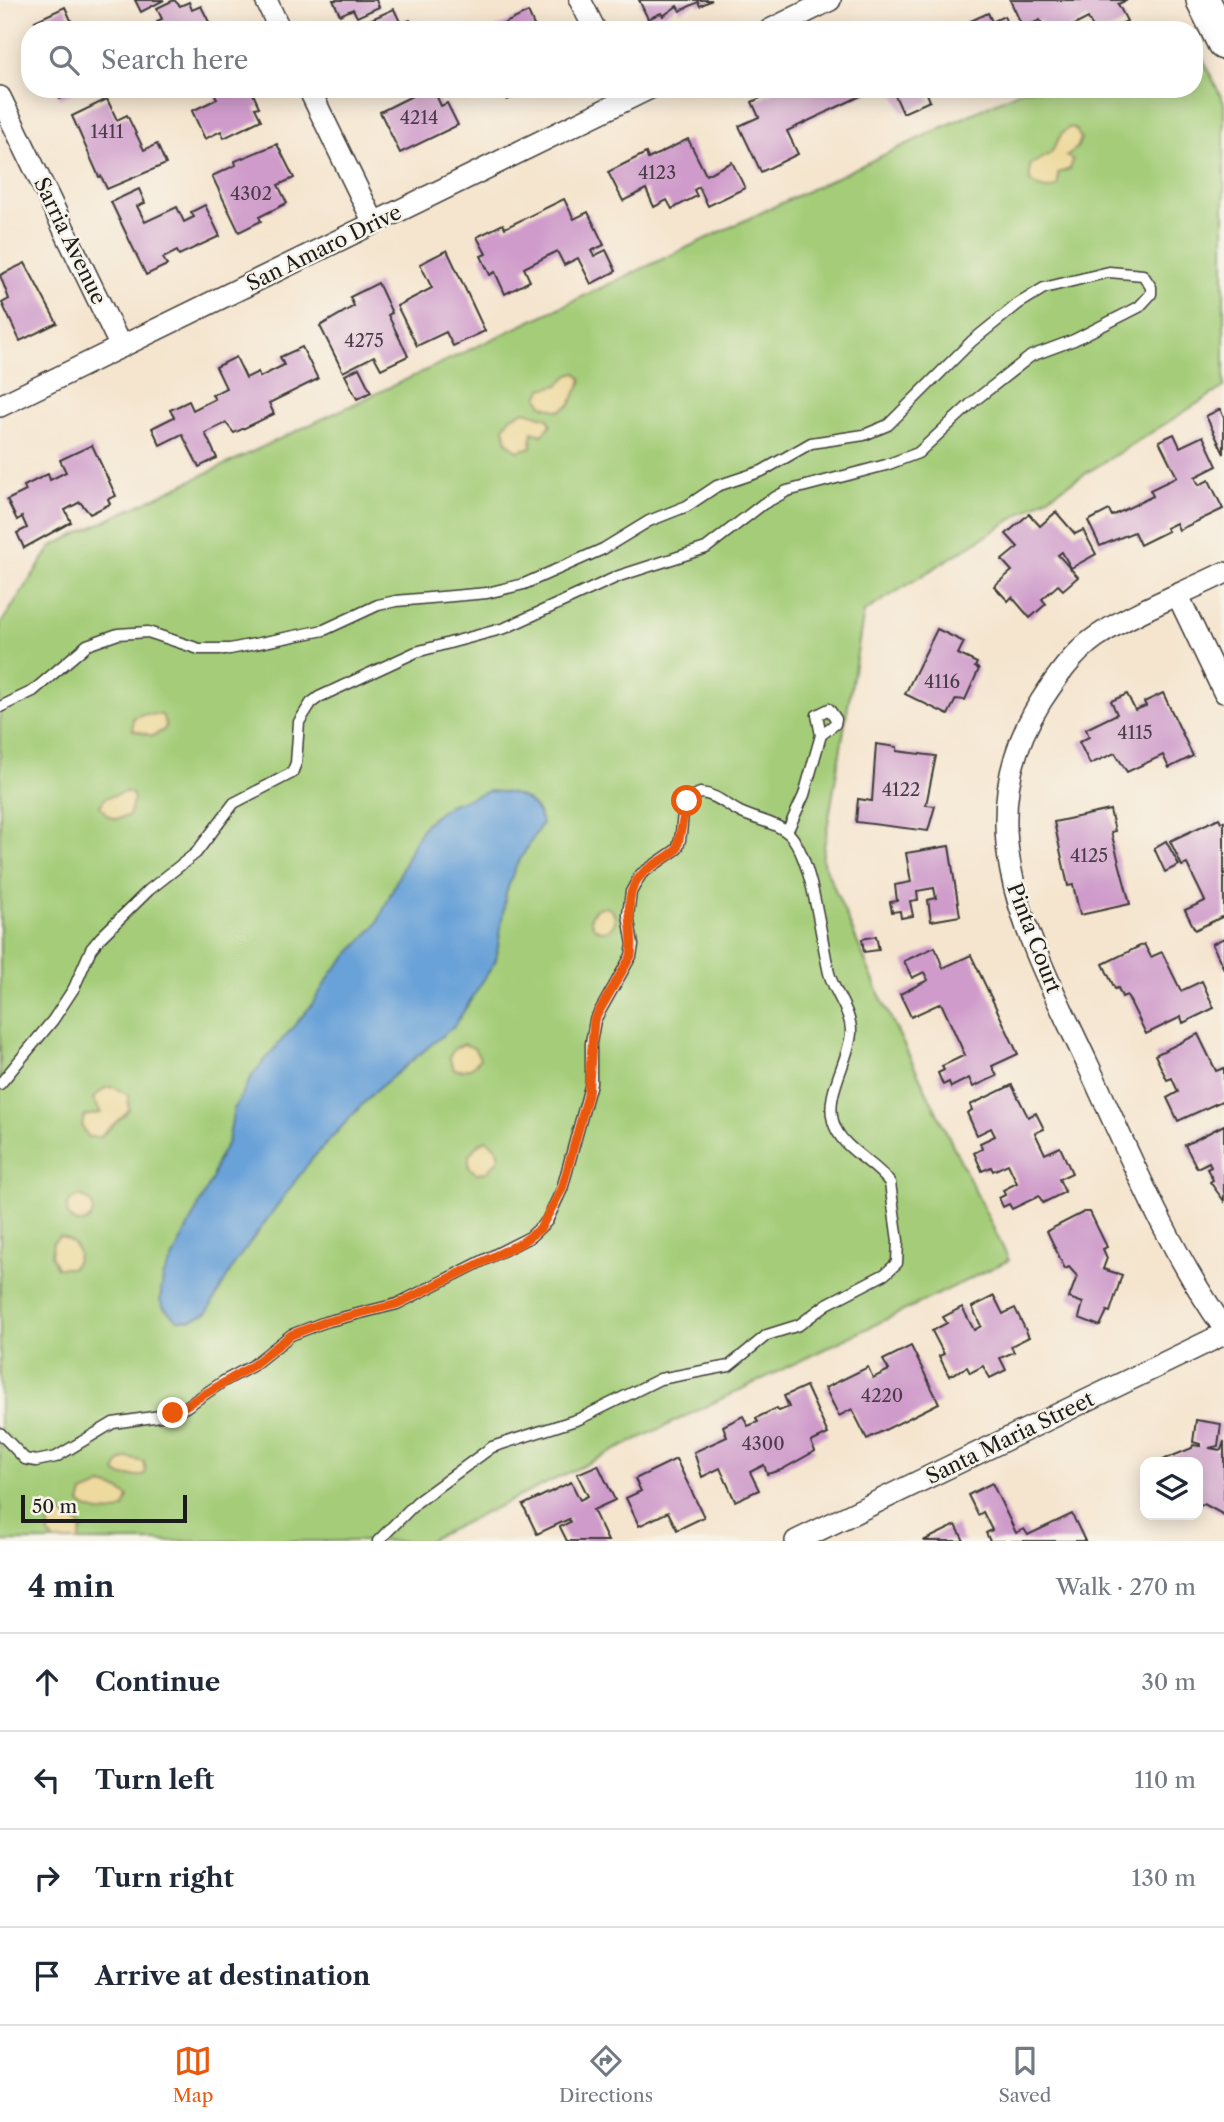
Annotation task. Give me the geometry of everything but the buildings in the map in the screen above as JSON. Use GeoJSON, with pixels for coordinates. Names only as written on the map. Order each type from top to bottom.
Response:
{"type":"FeatureCollection","features":[{"type":"Feature","properties":{"kind":"main road"},"geometry":{"type":"LineString","coordinates":[[1203,0],[1224,43]]}},
{"type":"Feature","properties":{"kind":"street"},"geometry":{"type":"LineString","coordinates":[[266,0],[276,21]]}},
{"type":"Feature","properties":{"kind":"street"},"geometry":{"type":"LineString","coordinates":[[580,0],[590,21]]}},
{"type":"Feature","properties":{"kind":"street"},"geometry":{"type":"LineString","coordinates":[[787,21],[830,0]]}},
{"type":"Feature","properties":{"kind":"street","name":"Sarria Avenue"},"geometry":{"type":"LineString","coordinates":[[0,97],[121,347]]}},
{"type":"Feature","properties":{"kind":"street"},"geometry":{"type":"LineString","coordinates":[[313,98],[373,223]]}},
{"type":"Feature","properties":{"kind":"street","name":"San Amaro Drive"},"geometry":{"type":"LineString","coordinates":[[0,406],[373,223],[618,98]]}},
{"type":"Feature","properties":{"kind":"street","name":"Pinta Court"},"geometry":{"type":"LineString","coordinates":[[1224,573],[1097,637],[1077,653],[1045,694],[1016,755],[1007,799],[1006,842],[1012,885],[1039,960],[1162,1223],[1190,1276],[1224,1328]]}},
{"type":"Feature","properties":{"kind":"street"},"geometry":{"type":"LineString","coordinates":[[1178,596],[1224,692]]}},
{"type":"Feature","properties":{"kind":"street","name":"Santa Maria Street"},"geometry":{"type":"LineString","coordinates":[[796,1541],[1224,1334]]}},
{"type":"Feature","properties":{"kind":"lane"},"geometry":{"type":"LineString","coordinates":[[0,708],[33,691],[87,645],[118,634],[148,632],[200,649],[230,649],[324,630],[378,605],[396,601],[487,593],[524,584],[603,549],[649,521],[687,506],[717,486],[762,471],[811,443],[864,435],[888,425],[972,341],[1018,304],[1044,288],[1094,274],[1124,272],[1143,275],[1151,287],[1151,294],[1139,307],[1074,340],[1031,356],[974,401],[918,453],[886,465],[787,491],[763,504],[706,548],[619,576],[505,628],[424,649],[311,703],[299,722],[296,763],[292,773],[274,785],[234,803],[196,853],[149,890],[101,937],[91,949],[64,1005],[0,1084]]}},
{"type":"Feature","properties":{"kind":"lane"},"geometry":{"type":"LineString","coordinates":[[788,832],[807,787],[821,735]]}},
{"type":"Feature","properties":{"kind":"lane"},"geometry":{"type":"LineString","coordinates":[[0,1433],[25,1459],[36,1461],[56,1457],[113,1423],[160,1416],[186,1407],[252,1366],[291,1335],[325,1322],[397,1304],[530,1237],[547,1221],[562,1189],[591,1083],[594,1020],[631,956],[633,945],[628,915],[631,892],[641,874],[677,849],[687,801],[700,793],[708,793],[739,812],[788,832],[801,852],[818,913],[830,976],[850,1023],[849,1047],[834,1097],[832,1120],[853,1150],[890,1183],[897,1233],[897,1263],[885,1274],[827,1304],[799,1325],[767,1335],[729,1366],[660,1379],[579,1419],[492,1447],[417,1502],[377,1541]]}},
{"type":"Feature","properties":{"kind":"green space"},"geometry":{"type":"Polygon","coordinates":[[[1203,59],[1224,103],[1224,387],[864,612],[822,859],[881,998],[1009,1260],[427,1541],[0,1541],[0,625],[52,546],[1005,98],[1203,98],[1203,59]]]}},
{"type":"Feature","properties":{"kind":"sand"},"geometry":{"type":"Polygon","coordinates":[[[1070,127],[1076,129],[1081,139],[1077,148],[1066,156],[1073,160],[1070,169],[1058,173],[1058,186],[1054,188],[1036,186],[1030,181],[1030,165],[1051,153],[1062,133],[1070,127]]]}},
{"type":"Feature","properties":{"kind":"sand"},"geometry":{"type":"Polygon","coordinates":[[[577,373],[582,380],[570,405],[559,411],[542,405],[538,397],[542,389],[558,385],[569,375],[577,373]]]}},
{"type":"Feature","properties":{"kind":"sand"},"geometry":{"type":"Polygon","coordinates":[[[525,411],[548,418],[551,425],[542,435],[532,432],[531,447],[518,451],[507,442],[504,427],[511,417],[525,411]]]}},
{"type":"Feature","properties":{"kind":"sand"},"geometry":{"type":"Polygon","coordinates":[[[143,714],[162,715],[166,725],[164,730],[153,736],[133,730],[133,718],[143,714]]]}},
{"type":"Feature","properties":{"kind":"sand"},"geometry":{"type":"Polygon","coordinates":[[[125,792],[131,793],[134,798],[129,816],[115,819],[107,815],[100,806],[105,798],[125,792]]]}},
{"type":"Feature","properties":{"kind":"sand"},"geometry":{"type":"Polygon","coordinates":[[[603,907],[612,910],[615,919],[612,928],[603,931],[594,928],[591,919],[594,910],[603,907]]]}},
{"type":"Feature","properties":{"kind":"sand"},"geometry":{"type":"Polygon","coordinates":[[[464,1044],[474,1048],[480,1058],[469,1068],[454,1069],[449,1057],[455,1048],[464,1044]]]}},
{"type":"Feature","properties":{"kind":"sand"},"geometry":{"type":"Polygon","coordinates":[[[114,1087],[128,1095],[129,1110],[100,1137],[88,1137],[82,1126],[84,1116],[101,1113],[93,1098],[105,1088],[114,1087]]]}},
{"type":"Feature","properties":{"kind":"sand"},"geometry":{"type":"Polygon","coordinates":[[[487,1140],[497,1148],[499,1159],[487,1172],[476,1173],[469,1167],[469,1155],[479,1143],[487,1140]]]}},
{"type":"Feature","properties":{"kind":"sand"},"geometry":{"type":"Polygon","coordinates":[[[80,1197],[89,1201],[93,1210],[89,1219],[80,1223],[71,1219],[67,1210],[71,1201],[80,1197]]]}},
{"type":"Feature","properties":{"kind":"sand"},"geometry":{"type":"Polygon","coordinates":[[[60,1236],[77,1249],[77,1258],[71,1268],[57,1268],[51,1255],[53,1242],[60,1236]]]}},
{"type":"Feature","properties":{"kind":"sand"},"geometry":{"type":"Polygon","coordinates":[[[128,1458],[144,1462],[146,1472],[143,1476],[121,1476],[115,1472],[120,1462],[128,1458]]]}},
{"type":"Feature","properties":{"kind":"sand"},"geometry":{"type":"Polygon","coordinates":[[[102,1485],[120,1490],[128,1497],[124,1508],[101,1512],[80,1503],[83,1493],[102,1485]]]}},
{"type":"Feature","properties":{"kind":"sand"},"geometry":{"type":"Polygon","coordinates":[[[61,1513],[82,1528],[79,1541],[54,1541],[49,1535],[49,1519],[61,1513]]]}},
{"type":"Feature","properties":{"kind":"water"},"geometry":{"type":"Polygon","coordinates":[[[489,791],[522,797],[534,807],[542,823],[515,868],[506,893],[496,960],[455,1025],[373,1093],[311,1160],[235,1263],[207,1313],[191,1320],[178,1320],[164,1308],[160,1300],[163,1277],[212,1179],[217,1161],[228,1142],[234,1109],[253,1074],[311,1006],[333,971],[377,924],[415,840],[426,823],[449,805],[489,791]]]}},
{"type":"Feature","properties":{"kind":"route"},"geometry":{"type":"LineString","coordinates":[[173,1413],[199,1400],[233,1375],[252,1366],[291,1335],[325,1322],[397,1304],[521,1243],[547,1221],[569,1168],[591,1083],[591,1032],[594,1020],[631,956],[633,945],[628,915],[631,892],[641,874],[677,849],[681,842],[681,820],[687,801]]}}]}
